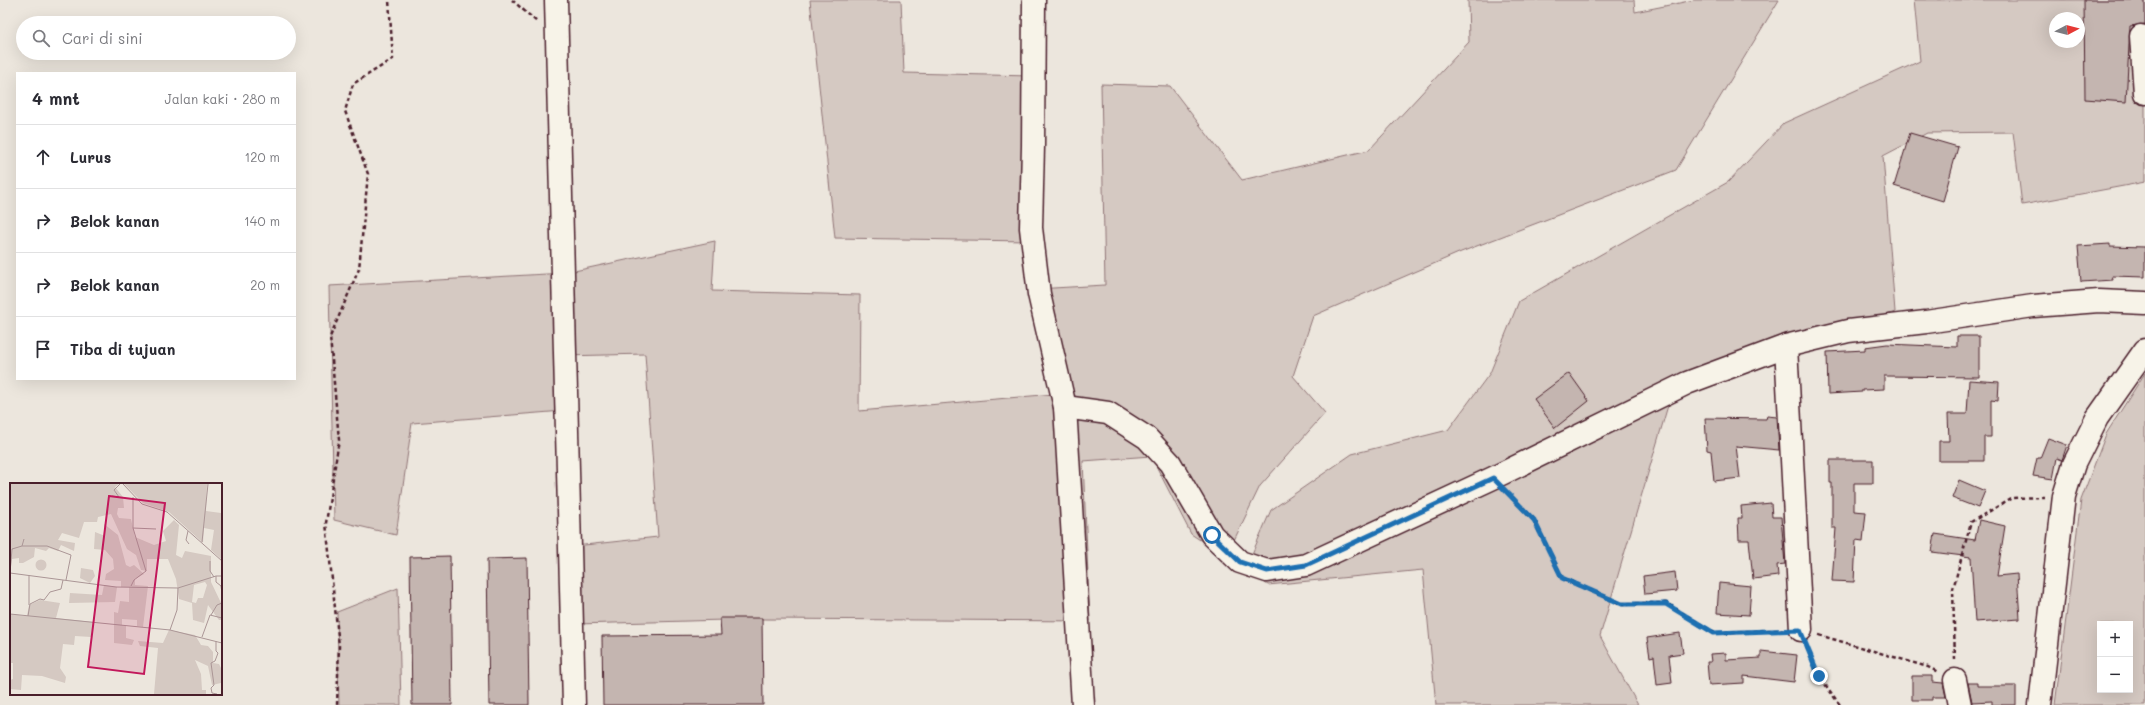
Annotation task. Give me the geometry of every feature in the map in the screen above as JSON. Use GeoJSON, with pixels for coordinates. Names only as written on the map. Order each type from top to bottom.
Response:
{"type":"FeatureCollection","features":[{"type":"Feature","properties":{"kind":"street"},"geometry":{"type":"LineString","coordinates":[[556,0],[574,705]]}},
{"type":"Feature","properties":{"kind":"street"},"geometry":{"type":"LineString","coordinates":[[1034,0],[1031,228],[1039,294],[1065,406],[1082,705]]}},
{"type":"Feature","properties":{"kind":"street"},"geometry":{"type":"LineString","coordinates":[[2141,36],[2145,93]]}},
{"type":"Feature","properties":{"kind":"street"},"geometry":{"type":"LineString","coordinates":[[1065,406],[1108,413],[1147,438],[1170,463],[1212,535],[1240,562],[1267,571],[1306,565],[1493,478],[1687,383],[1786,346],[1848,331],[1926,322],[2033,306],[2099,301],[2145,303]]}},
{"type":"Feature","properties":{"kind":"street"},"geometry":{"type":"LineString","coordinates":[[1786,346],[1800,630]]}},
{"type":"Feature","properties":{"kind":"street"},"geometry":{"type":"LineString","coordinates":[[2040,705],[2064,496],[2074,464],[2097,418],[2145,350]]}},
{"type":"Feature","properties":{"kind":"street"},"geometry":{"type":"LineString","coordinates":[[1955,680],[1960,705]]}},
{"type":"Feature","properties":{"kind":"path"},"geometry":{"type":"LineString","coordinates":[[337,705],[339,646],[326,523],[339,440],[330,337],[359,269],[368,174],[345,111],[353,84],[393,59],[389,0]]}},
{"type":"Feature","properties":{"kind":"path"},"geometry":{"type":"LineString","coordinates":[[512,0],[557,41]]}},
{"type":"Feature","properties":{"kind":"path"},"geometry":{"type":"LineString","coordinates":[[1493,478],[1534,520],[1562,578],[1622,604],[1666,604],[1714,633],[1800,630],[1928,667],[1955,680],[1953,589],[1971,522],[2012,498],[2064,496]]}},
{"type":"Feature","properties":{"kind":"path"},"geometry":{"type":"LineString","coordinates":[[1800,630],[1819,676],[1840,705]]}},
{"type":"Feature","properties":{"kind":"shaded area"},"geometry":{"type":"Polygon","coordinates":[[[810,0],[901,0],[904,73],[1031,76],[1028,241],[835,238],[810,0]]]}},
{"type":"Feature","properties":{"kind":"shaded area"},"geometry":{"type":"Polygon","coordinates":[[[1468,0],[1634,0],[1635,12],[1694,0],[1779,0],[1676,170],[1461,252],[1313,316],[1293,376],[1325,413],[1260,486],[1226,557],[1191,534],[1151,456],[1083,461],[1090,621],[763,619],[576,624],[575,546],[658,537],[645,354],[564,356],[563,411],[412,423],[396,535],[334,520],[329,286],[565,273],[715,241],[712,291],[860,295],[859,411],[1054,394],[1036,289],[1105,285],[1101,84],[1170,86],[1242,180],[1369,150],[1469,42],[1468,0]]]}},
{"type":"Feature","properties":{"kind":"shaded area"},"geometry":{"type":"Polygon","coordinates":[[[1914,0],[2145,0],[2145,182],[2022,205],[2013,132],[1927,133],[1883,156],[1895,312],[1672,392],[1600,636],[1638,705],[1436,705],[1423,570],[1268,585],[1245,570],[1271,510],[1352,454],[1448,430],[1490,373],[1519,301],[1728,182],[1784,123],[1920,61],[1914,0]]]}},
{"type":"Feature","properties":{"kind":"shaded area"},"geometry":{"type":"Polygon","coordinates":[[[2145,373],[2145,705],[2055,705],[2081,500],[2106,434],[2145,373]]]}},
{"type":"Feature","properties":{"kind":"shaded area"},"geometry":{"type":"Polygon","coordinates":[[[398,588],[401,705],[339,705],[337,612],[398,588]]]}},
{"type":"Feature","properties":{"kind":"building"},"geometry":{"type":"Polygon","coordinates":[[[2084,0],[2145,0],[2145,24],[2130,26],[2126,102],[2085,99],[2084,0]]]}},
{"type":"Feature","properties":{"kind":"building"},"geometry":{"type":"Polygon","coordinates":[[[1910,133],[1958,147],[1943,201],[1894,186],[1910,133]]]}},
{"type":"Feature","properties":{"kind":"building"},"geometry":{"type":"Polygon","coordinates":[[[2110,244],[2110,246],[2145,247],[2145,277],[2112,276],[2113,280],[2081,282],[2078,246],[2110,244]]]}},
{"type":"Feature","properties":{"kind":"building"},"geometry":{"type":"Polygon","coordinates":[[[1957,336],[1979,336],[1979,377],[1884,376],[1884,389],[1828,394],[1827,352],[1865,350],[1865,347],[1887,344],[1957,347],[1957,336]]]}},
{"type":"Feature","properties":{"kind":"building"},"geometry":{"type":"Polygon","coordinates":[[[1569,373],[1589,401],[1555,428],[1534,399],[1569,373]]]}},
{"type":"Feature","properties":{"kind":"building"},"geometry":{"type":"Polygon","coordinates":[[[1969,380],[1999,382],[1998,401],[1991,400],[1991,437],[1984,437],[1984,461],[1939,461],[1939,441],[1949,441],[1948,414],[1967,414],[1969,380]]]}},
{"type":"Feature","properties":{"kind":"building"},"geometry":{"type":"Polygon","coordinates":[[[1767,416],[1777,417],[1779,450],[1736,446],[1740,478],[1714,481],[1711,451],[1707,450],[1705,418],[1766,419],[1767,416]]]}},
{"type":"Feature","properties":{"kind":"building"},"geometry":{"type":"Polygon","coordinates":[[[2048,438],[2067,445],[2062,460],[2057,458],[2053,479],[2033,476],[2037,458],[2040,458],[2048,438]]]}},
{"type":"Feature","properties":{"kind":"building"},"geometry":{"type":"Polygon","coordinates":[[[1830,460],[1873,460],[1873,483],[1854,483],[1854,511],[1866,512],[1863,541],[1856,540],[1854,582],[1832,581],[1836,528],[1832,528],[1832,483],[1830,483],[1830,460]]]}},
{"type":"Feature","properties":{"kind":"building"},"geometry":{"type":"Polygon","coordinates":[[[1959,480],[1985,491],[1978,508],[1952,498],[1959,480]]]}},
{"type":"Feature","properties":{"kind":"building"},"geometry":{"type":"Polygon","coordinates":[[[1771,503],[1772,517],[1781,517],[1785,564],[1777,565],[1778,576],[1753,579],[1749,540],[1739,540],[1738,518],[1742,518],[1741,506],[1771,503]]]}},
{"type":"Feature","properties":{"kind":"building"},"geometry":{"type":"Polygon","coordinates":[[[1979,520],[2005,526],[1997,576],[2017,574],[2020,619],[1975,622],[1971,557],[1932,552],[1935,534],[1975,540],[1979,520]]]}},
{"type":"Feature","properties":{"kind":"building"},"geometry":{"type":"Polygon","coordinates":[[[450,556],[452,705],[412,705],[410,557],[450,556]]]}},
{"type":"Feature","properties":{"kind":"building"},"geometry":{"type":"Polygon","coordinates":[[[527,558],[529,705],[489,705],[487,559],[527,558]]]}},
{"type":"Feature","properties":{"kind":"building"},"geometry":{"type":"Polygon","coordinates":[[[1675,572],[1677,591],[1645,594],[1643,576],[1675,572]]]}},
{"type":"Feature","properties":{"kind":"building"},"geometry":{"type":"Polygon","coordinates":[[[1719,583],[1751,586],[1749,615],[1717,613],[1719,583]]]}},
{"type":"Feature","properties":{"kind":"building"},"geometry":{"type":"Polygon","coordinates":[[[720,618],[762,618],[763,705],[603,705],[602,636],[721,635],[720,618]]]}},
{"type":"Feature","properties":{"kind":"building"},"geometry":{"type":"Polygon","coordinates":[[[1680,633],[1683,653],[1669,655],[1672,683],[1657,685],[1654,656],[1650,657],[1647,638],[1680,633]]]}},
{"type":"Feature","properties":{"kind":"building"},"geometry":{"type":"Polygon","coordinates":[[[1761,651],[1797,655],[1794,682],[1744,676],[1744,683],[1709,685],[1707,662],[1711,662],[1710,654],[1726,653],[1726,660],[1761,658],[1761,651]]]}},
{"type":"Feature","properties":{"kind":"building"},"geometry":{"type":"Polygon","coordinates":[[[1912,676],[1932,676],[1932,682],[1943,683],[1946,697],[1932,697],[1932,700],[1912,700],[1912,676]]]}},
{"type":"Feature","properties":{"kind":"building"},"geometry":{"type":"Polygon","coordinates":[[[1968,683],[1977,683],[1977,686],[2016,686],[2016,705],[1992,705],[1992,701],[1972,702],[1968,683]]]}},
{"type":"Feature","properties":{"kind":"route"},"geometry":{"type":"LineString","coordinates":[[1212,535],[1240,562],[1267,571],[1306,565],[1493,478],[1534,520],[1562,578],[1622,604],[1666,604],[1714,633],[1800,630],[1819,676]]}}]}
